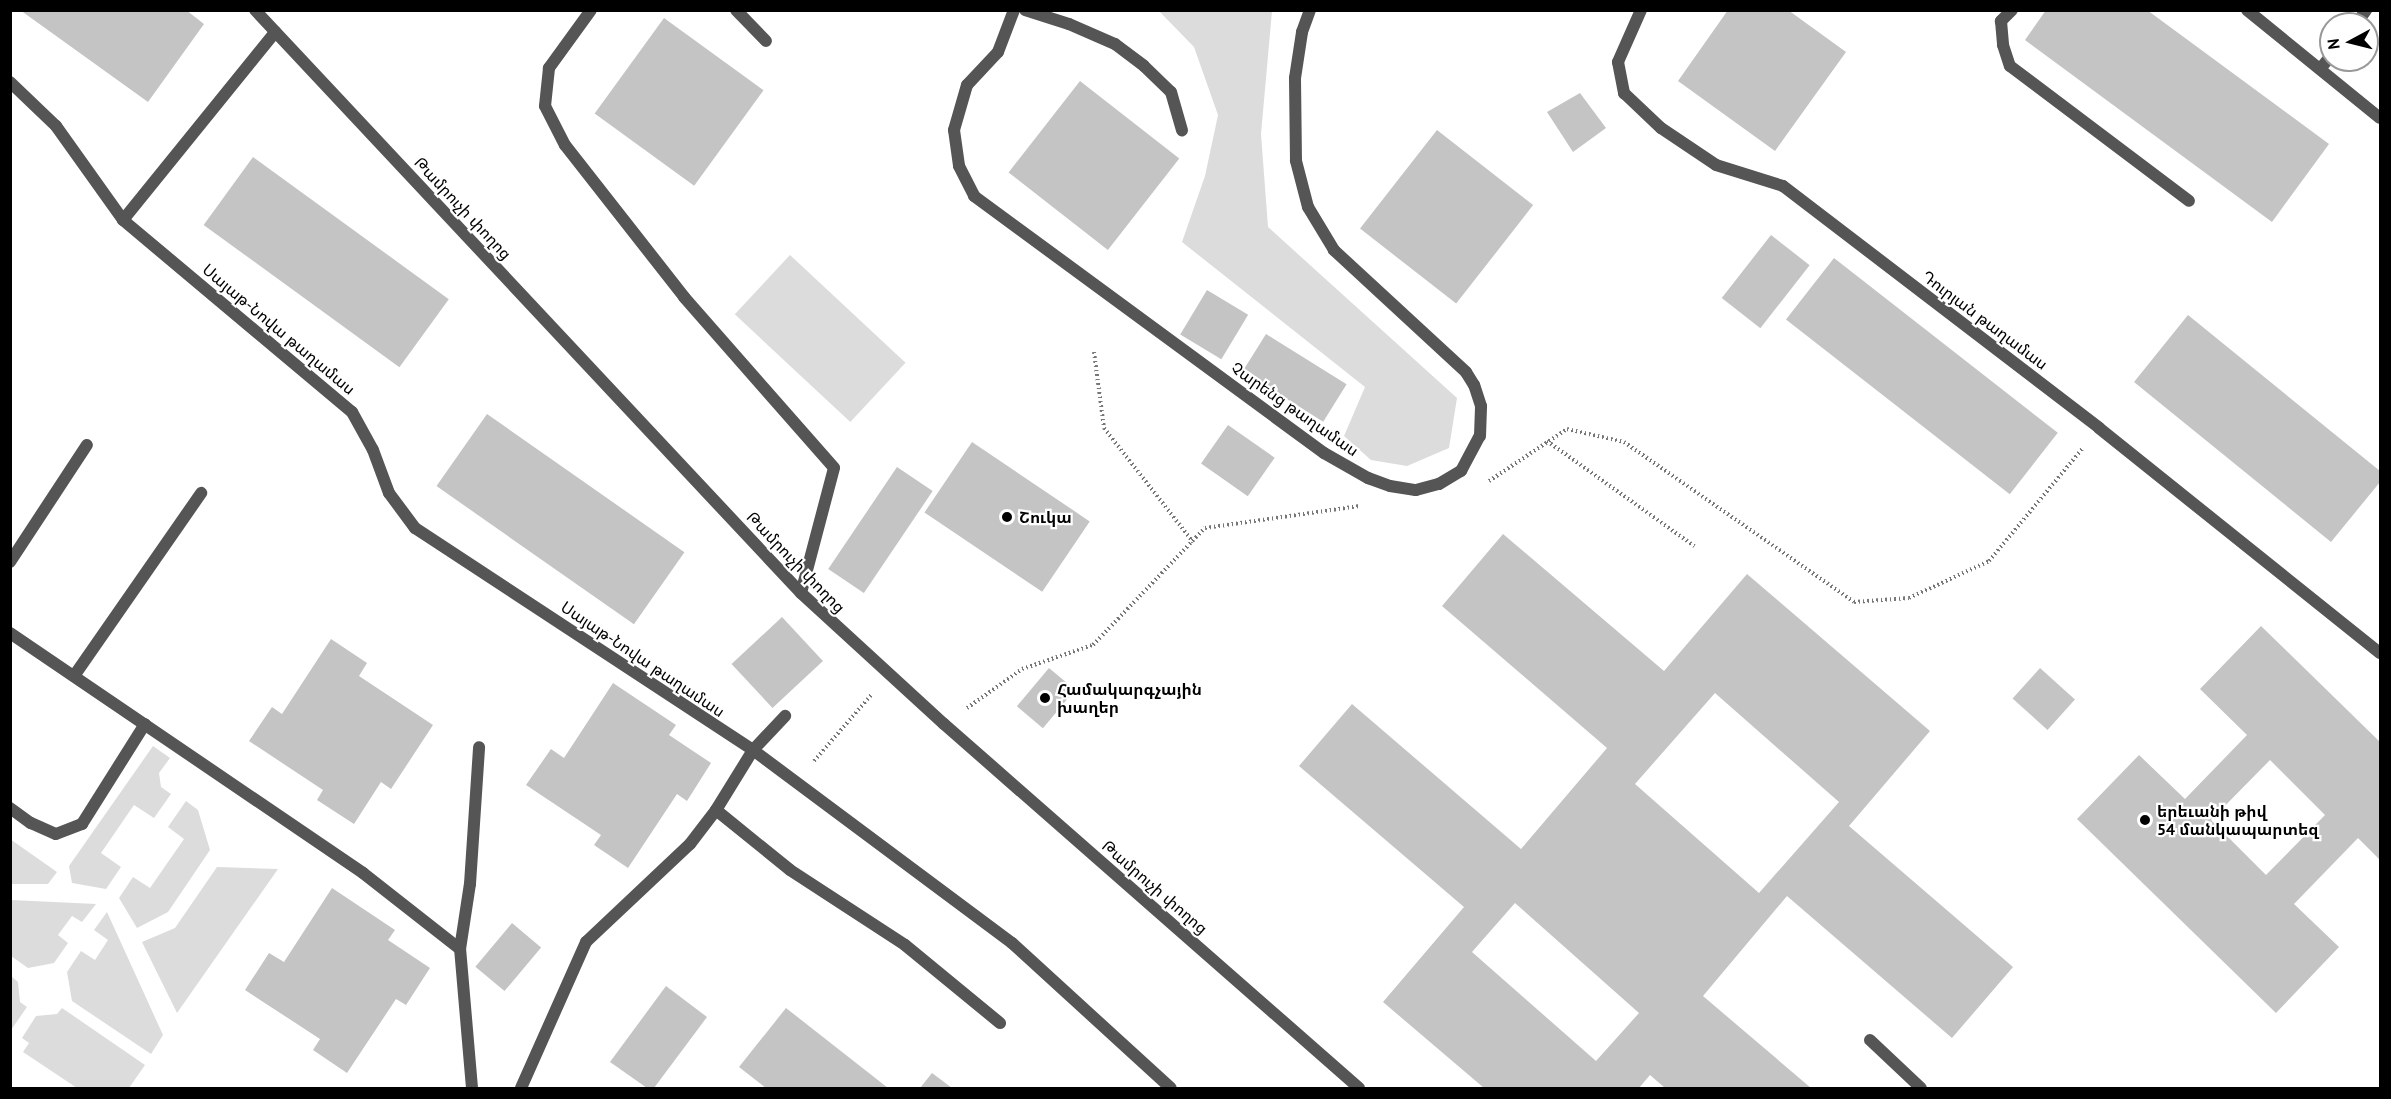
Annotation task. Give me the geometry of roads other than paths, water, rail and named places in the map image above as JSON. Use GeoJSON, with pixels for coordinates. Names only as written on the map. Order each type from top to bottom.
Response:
{"type":"FeatureCollection","features":[{"type":"Feature","properties":{"kind":"street","name":"Թամրուչի փողոց"},"geometry":{"type":"LineString","coordinates":[[255,10],[801,593],[944,724],[1359,1089]]}},
{"type":"Feature","properties":{"kind":"street"},"geometry":{"type":"LineString","coordinates":[[591,10],[549,68],[545,106],[565,145],[684,297],[834,468],[801,593]]}},
{"type":"Feature","properties":{"kind":"street"},"geometry":{"type":"LineString","coordinates":[[736,10],[766,41]]}},
{"type":"Feature","properties":{"kind":"street","name":"Չարենց թաղամաս"},"geometry":{"type":"LineString","coordinates":[[1014,10],[998,52],[967,85],[954,130],[958,166],[974,196],[1324,453],[1368,478],[1390,486],[1416,490],[1439,484],[1461,471],[1480,436],[1481,406],[1474,385],[1466,372],[1334,250],[1308,207],[1296,161],[1295,78],[1302,32],[1310,10]]}},
{"type":"Feature","properties":{"kind":"street"},"geometry":{"type":"LineString","coordinates":[[1025,10],[1070,24],[1115,44],[1144,66],[1171,92],[1182,130]]}},
{"type":"Feature","properties":{"kind":"street","name":"Դուրյան թաղամաս"},"geometry":{"type":"LineString","coordinates":[[1641,10],[1618,62],[1624,93],[1661,128],[1716,165],[1783,186],[2099,428],[2380,653]]}},
{"type":"Feature","properties":{"kind":"street"},"geometry":{"type":"LineString","coordinates":[[2012,10],[2001,21],[2003,45],[2010,66],[2189,201]]}},
{"type":"Feature","properties":{"kind":"street"},"geometry":{"type":"LineString","coordinates":[[2247,10],[2319,68]]}},
{"type":"Feature","properties":{"kind":"street"},"geometry":{"type":"LineString","coordinates":[[123,220],[275,32]]}},
{"type":"Feature","properties":{"kind":"street"},"geometry":{"type":"LineString","coordinates":[[2324,72],[2380,118]]}},
{"type":"Feature","properties":{"kind":"street","name":"Սայաթ-Նովա թաղամաս"},"geometry":{"type":"LineString","coordinates":[[10,82],[56,126],[123,220],[352,412],[373,450],[389,493],[415,528],[753,750],[1012,943],[1171,1089]]}},
{"type":"Feature","properties":{"kind":"street"},"geometry":{"type":"LineString","coordinates":[[10,562],[87,445]]}},
{"type":"Feature","properties":{"kind":"street"},"geometry":{"type":"LineString","coordinates":[[74,676],[201,493]]}},
{"type":"Feature","properties":{"kind":"street"},"geometry":{"type":"LineString","coordinates":[[10,633],[363,873],[460,950]]}},
{"type":"Feature","properties":{"kind":"street"},"geometry":{"type":"LineString","coordinates":[[521,1089],[586,942],[690,844],[716,810],[753,750],[785,716]]}},
{"type":"Feature","properties":{"kind":"street"},"geometry":{"type":"LineString","coordinates":[[10,808],[31,823],[56,834],[82,824],[145,724]]}},
{"type":"Feature","properties":{"kind":"street"},"geometry":{"type":"LineString","coordinates":[[472,1089],[460,950],[470,884],[478,747]]}},
{"type":"Feature","properties":{"kind":"street"},"geometry":{"type":"LineString","coordinates":[[716,810],[790,870],[905,945],[1000,1023]]}},
{"type":"Feature","properties":{"kind":"street"},"geometry":{"type":"LineString","coordinates":[[1870,1040],[1922,1089]]}},
{"type":"Feature","properties":{"kind":"place","name":"Շուկա"},"geometry":{"type":"Point","coordinates":[1007,517]}},
{"type":"Feature","properties":{"kind":"place","name":"Համակարգչային խաղեր"},"geometry":{"type":"Point","coordinates":[1045,698]}},
{"type":"Feature","properties":{"kind":"place","name":"երեւանի թիվ 54 մանկապարտեզ"},"geometry":{"type":"Point","coordinates":[2145,820]}}]}
